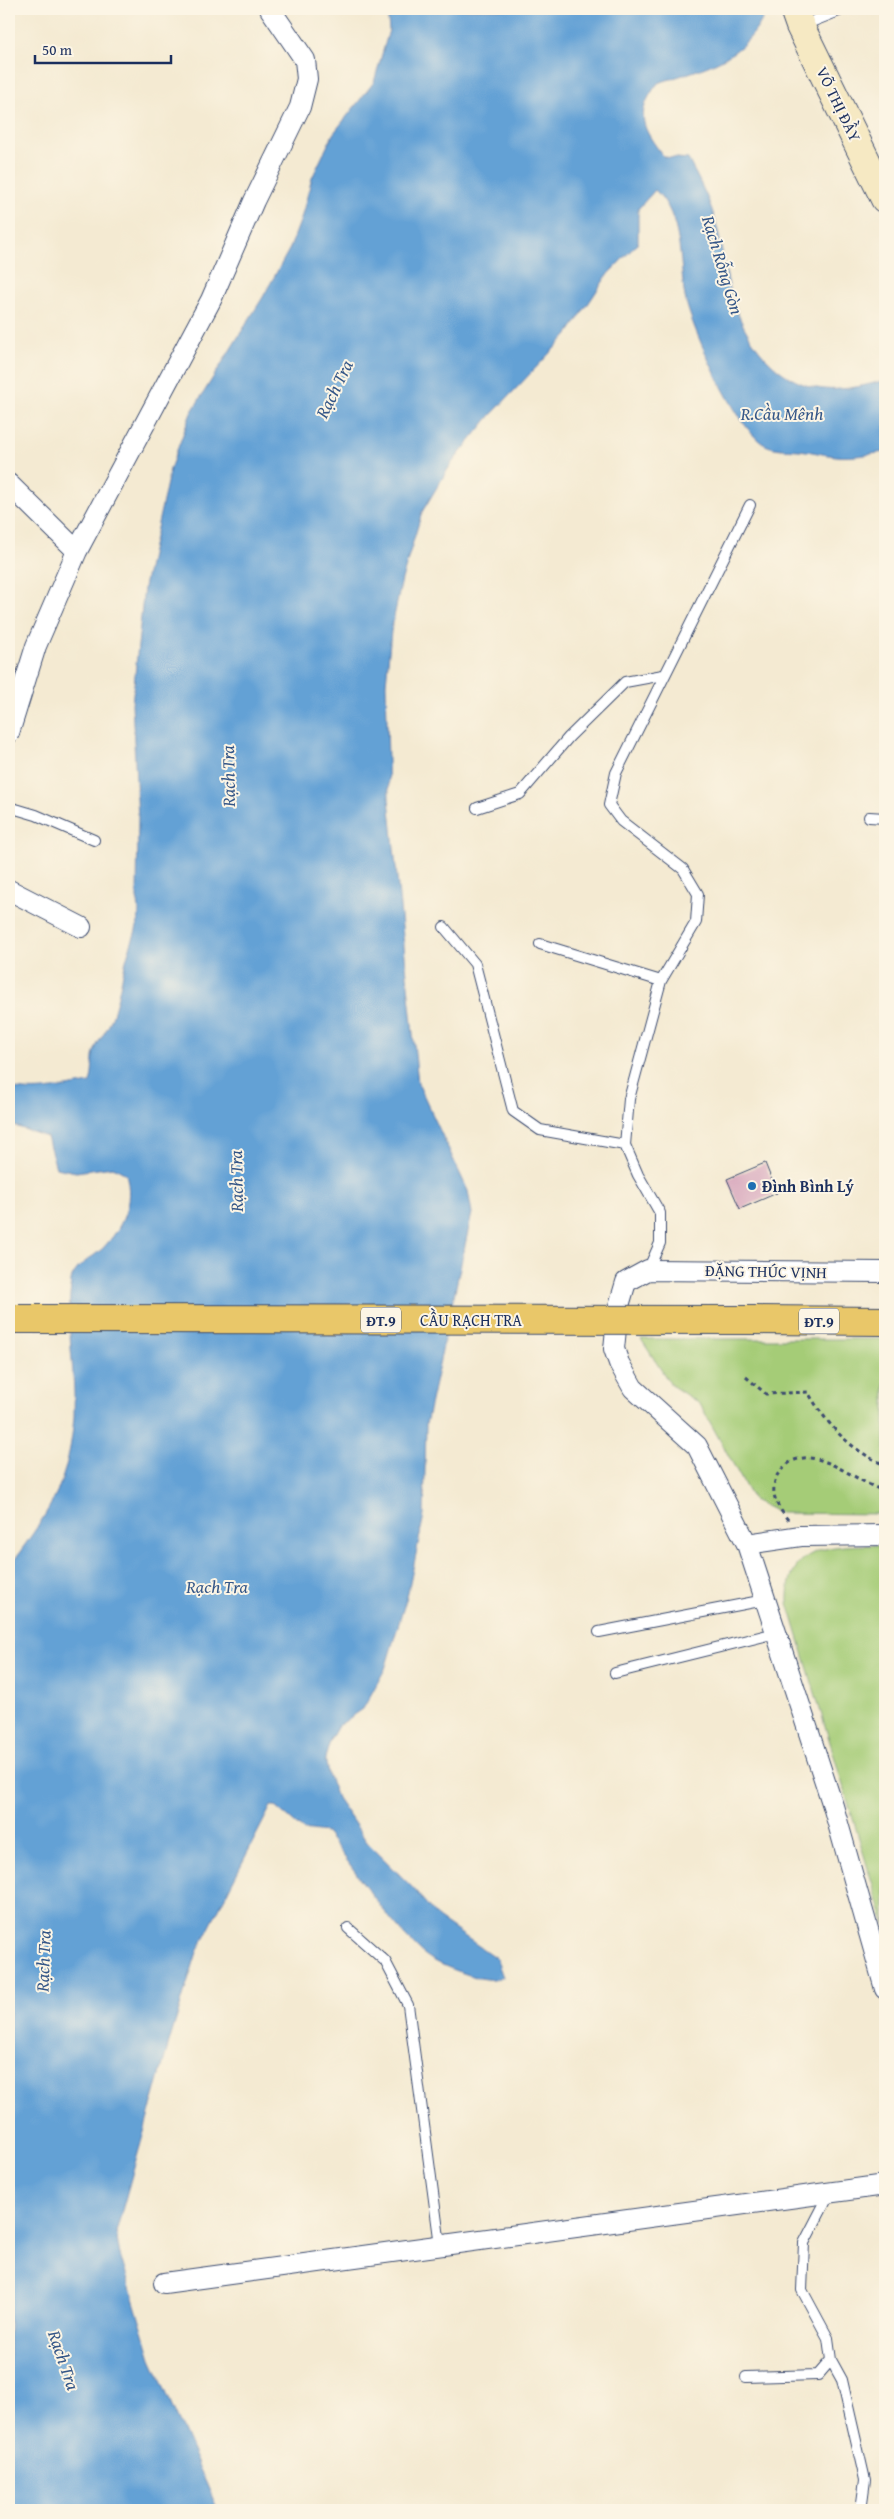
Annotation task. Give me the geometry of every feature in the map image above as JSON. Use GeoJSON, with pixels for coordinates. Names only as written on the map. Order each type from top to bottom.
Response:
{"type":"FeatureCollection","features":[{"type":"Feature","properties":{"kind":"main road","name":"CẦU RẠCH TRA"},"geometry":{"type":"LineString","coordinates":[[9,1319],[885,1321]]}},
{"type":"Feature","properties":{"kind":"street"},"geometry":{"type":"LineString","coordinates":[[9,733],[36,646],[78,551],[211,300],[254,201],[300,107],[306,79],[305,60],[270,9]]}},
{"type":"Feature","properties":{"kind":"street","name":"VÕ THỊ ĐẦY"},"geometry":{"type":"LineString","coordinates":[[797,18],[885,199]]}},
{"type":"Feature","properties":{"kind":"street"},"geometry":{"type":"LineString","coordinates":[[9,484],[78,551]]}},
{"type":"Feature","properties":{"kind":"street"},"geometry":{"type":"LineString","coordinates":[[9,890],[81,927]]}},
{"type":"Feature","properties":{"kind":"street"},"geometry":{"type":"LineString","coordinates":[[648,1270],[626,1282],[618,1309],[614,1349],[616,1356],[633,1388],[697,1446],[747,1544],[833,1806],[885,1989]]}},
{"type":"Feature","properties":{"kind":"street","name":"ĐẶNG THÚC VỊNH"},"geometry":{"type":"LineString","coordinates":[[648,1270],[885,1272]]}},
{"type":"Feature","properties":{"kind":"street"},"geometry":{"type":"LineString","coordinates":[[747,1544],[801,1536],[885,1535]]}},
{"type":"Feature","properties":{"kind":"street"},"geometry":{"type":"LineString","coordinates":[[164,2283],[885,2185]]}},
{"type":"Feature","properties":{"kind":"lane"},"geometry":{"type":"LineString","coordinates":[[797,18],[844,9]]}},
{"type":"Feature","properties":{"kind":"lane"},"geometry":{"type":"LineString","coordinates":[[648,1270],[660,1243],[660,1213],[638,1175],[625,1145],[629,1098],[661,981],[696,922],[698,894],[683,869],[621,821],[610,805],[616,773],[750,505]]}},
{"type":"Feature","properties":{"kind":"lane"},"geometry":{"type":"LineString","coordinates":[[477,808],[520,794],[569,737],[625,682],[664,676]]}},
{"type":"Feature","properties":{"kind":"lane"},"geometry":{"type":"LineString","coordinates":[[9,807],[36,815],[94,840]]}},
{"type":"Feature","properties":{"kind":"lane"},"geometry":{"type":"LineString","coordinates":[[869,817],[885,818]]}},
{"type":"Feature","properties":{"kind":"lane"},"geometry":{"type":"LineString","coordinates":[[444,927],[475,964],[513,1112],[540,1130],[625,1145]]}},
{"type":"Feature","properties":{"kind":"lane"},"geometry":{"type":"LineString","coordinates":[[540,944],[661,981]]}},
{"type":"Feature","properties":{"kind":"lane"},"geometry":{"type":"LineString","coordinates":[[599,1632],[766,1600]]}},
{"type":"Feature","properties":{"kind":"lane"},"geometry":{"type":"LineString","coordinates":[[615,1674],[776,1633]]}},
{"type":"Feature","properties":{"kind":"lane"},"geometry":{"type":"LineString","coordinates":[[348,1928],[385,1961],[408,2005],[440,2246]]}},
{"type":"Feature","properties":{"kind":"lane"},"geometry":{"type":"LineString","coordinates":[[830,2193],[804,2243],[802,2290],[828,2338],[831,2360],[842,2380],[858,2441],[865,2480],[861,2510]]}},
{"type":"Feature","properties":{"kind":"lane"},"geometry":{"type":"LineString","coordinates":[[746,2378],[818,2375],[831,2360]]}},
{"type":"Feature","properties":{"kind":"path"},"geometry":{"type":"LineString","coordinates":[[746,1377],[766,1394],[808,1392],[829,1423],[846,1442],[867,1457],[885,1465]]}},
{"type":"Feature","properties":{"kind":"path"},"geometry":{"type":"LineString","coordinates":[[801,1536],[777,1506],[773,1489],[777,1475],[795,1459],[810,1457],[824,1460],[872,1488],[885,1491]]}},
{"type":"Feature","properties":{"kind":"green space"},"geometry":{"type":"Polygon","coordinates":[[[641,1339],[885,1339],[885,1514],[780,1513],[753,1500],[700,1404],[671,1385],[641,1339]]]}},
{"type":"Feature","properties":{"kind":"green space"},"geometry":{"type":"Polygon","coordinates":[[[885,1545],[885,1925],[788,1603],[790,1582],[796,1568],[806,1557],[834,1547],[885,1545]]]}},
{"type":"Feature","properties":{"kind":"water","name":"Rạch Tra"},"geometry":{"type":"Polygon","coordinates":[[[387,9],[763,9],[766,11],[747,41],[735,51],[707,67],[658,83],[645,104],[643,113],[646,130],[664,157],[688,159],[698,178],[710,204],[715,221],[734,303],[750,337],[760,352],[788,376],[804,384],[821,389],[851,388],[885,380],[885,452],[861,456],[842,456],[780,449],[762,443],[751,433],[728,398],[696,330],[685,297],[675,226],[671,213],[655,190],[638,209],[638,243],[608,274],[568,334],[490,416],[451,464],[422,512],[402,579],[391,631],[386,684],[389,799],[418,1083],[468,1191],[472,1213],[426,1424],[424,1515],[408,1593],[385,1669],[363,1709],[338,1726],[331,1738],[325,1758],[328,1774],[337,1798],[367,1842],[413,1888],[438,1918],[496,1958],[503,1977],[484,1979],[475,1977],[429,1958],[394,1923],[326,1833],[303,1830],[275,1806],[271,1806],[197,1952],[170,2039],[116,2232],[119,2251],[151,2358],[218,2510],[9,2510],[9,1568],[49,1507],[62,1479],[68,1459],[74,1417],[69,1311],[72,1277],[78,1268],[102,1249],[116,1232],[125,1214],[129,1195],[126,1174],[113,1167],[76,1172],[56,1168],[47,1137],[9,1124],[9,1087],[39,1090],[90,1083],[94,1053],[112,1018],[127,956],[138,924],[138,818],[132,704],[144,587],[170,469],[191,413],[263,297],[290,248],[301,219],[312,178],[333,134],[374,82],[389,30],[387,9]]]}},
{"type":"Feature","properties":{"kind":"building","name":"Đình Bình Lý"},"geometry":{"type":"Polygon","coordinates":[[[765,1163],[777,1193],[740,1209],[727,1179],[765,1163]]]}},
{"type":"Feature","properties":{"kind":"place","name":"Đình Bình Lý"},"geometry":{"type":"Point","coordinates":[752,1186]}},
{"type":"Feature","properties":{"kind":"water label","name":"Rạch Rỗng Gòn"},"geometry":{"type":"Point","coordinates":[723,265]}},
{"type":"Feature","properties":{"kind":"water label","name":"R.Cầu Mênh"},"geometry":{"type":"Point","coordinates":[782,413]}}]}
